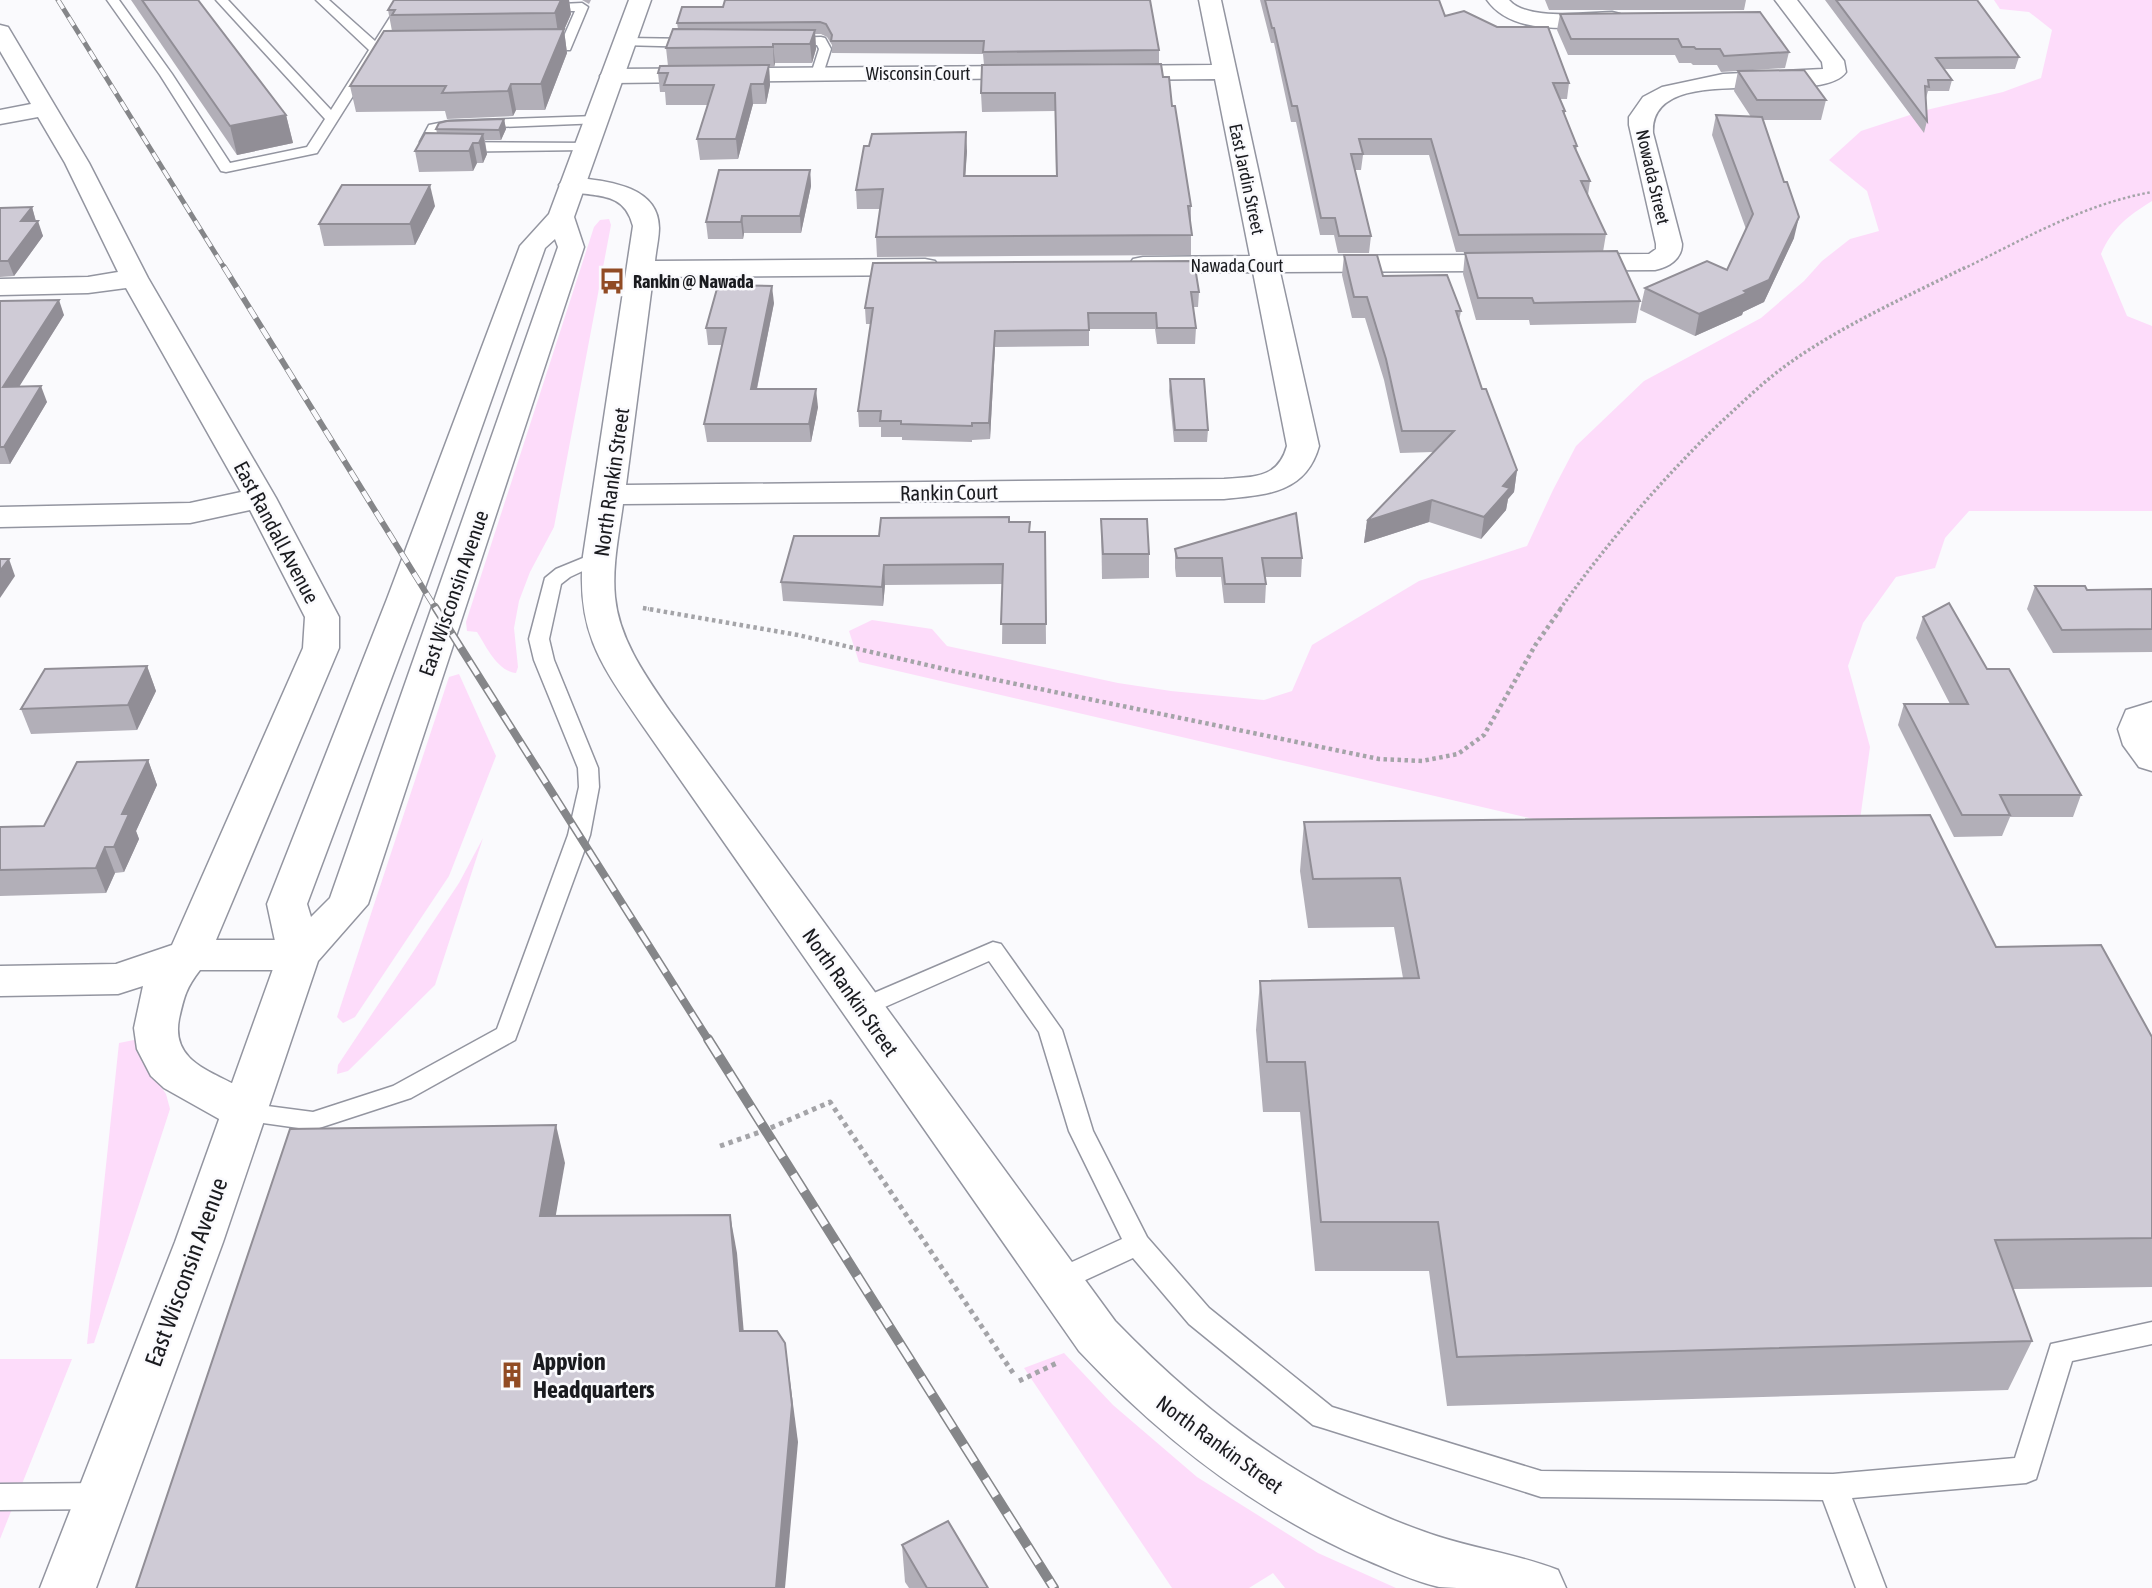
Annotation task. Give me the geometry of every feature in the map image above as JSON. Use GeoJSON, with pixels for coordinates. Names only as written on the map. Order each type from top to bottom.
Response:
{"type":"FeatureCollection","features":[{"type":"Feature","properties":{"kind":"street","name":"East Wisconsin Avenue"},"geometry":{"type":"LineString","coordinates":[[299,955],[288,904],[404,599],[533,246],[567,201],[640,0]]}},
{"type":"Feature","properties":{"kind":"street","name":"East Jardin Street"},"geometry":{"type":"LineString","coordinates":[[1210,0],[1303,446],[1301,460],[1294,471],[1287,475]]}},
{"type":"Feature","properties":{"kind":"street"},"geometry":{"type":"LineString","coordinates":[[1498,0],[1505,11],[1531,18],[1632,19]]}},
{"type":"Feature","properties":{"kind":"street"},"geometry":{"type":"LineString","coordinates":[[1771,18],[1793,9]]}},
{"type":"Feature","properties":{"kind":"street","name":"Nowada Street"},"geometry":{"type":"LineString","coordinates":[[1664,257],[1669,252],[1669,244],[1641,133],[1640,118],[1647,108],[1661,97],[1703,83],[1807,79],[1831,75],[1836,68],[1833,61],[1793,9]]}},
{"type":"Feature","properties":{"kind":"street","name":"East Randall Avenue"},"geometry":{"type":"LineString","coordinates":[[1,33],[77,163],[134,278],[260,498],[322,617],[321,648],[189,955],[165,985],[156,1028]]}},
{"type":"Feature","properties":{"kind":"street"},"geometry":{"type":"LineString","coordinates":[[1086,73],[1225,72]]}},
{"type":"Feature","properties":{"kind":"street","name":"Wisconsin Court"},"geometry":{"type":"LineString","coordinates":[[612,76],[1060,73]]}},
{"type":"Feature","properties":{"kind":"street"},"geometry":{"type":"LineString","coordinates":[[0,117],[45,109]]}},
{"type":"Feature","properties":{"kind":"street","name":"North Rankin Street"},"geometry":{"type":"LineString","coordinates":[[567,201],[625,193],[639,204],[646,226],[600,556],[598,603],[608,640],[627,675],[861,1008],[1097,1336],[1156,1399],[1226,1453],[1300,1501],[1399,1548],[1481,1576],[1538,1588]]}},
{"type":"Feature","properties":{"kind":"street","name":"East Wisconsin Avenue"},"geometry":{"type":"LineString","coordinates":[[68,1588],[199,1242],[299,955],[348,904],[571,247],[567,201]]}},
{"type":"Feature","properties":{"kind":"street","name":"Nawada Court"},"geometry":{"type":"LineString","coordinates":[[1120,265],[1640,264],[1655,262],[1664,257]]}},
{"type":"Feature","properties":{"kind":"street"},"geometry":{"type":"LineString","coordinates":[[640,270],[944,267]]}},
{"type":"Feature","properties":{"kind":"street"},"geometry":{"type":"LineString","coordinates":[[0,287],[88,285],[134,278]]}},
{"type":"Feature","properties":{"kind":"street","name":"Rankin Court"},"geometry":{"type":"LineString","coordinates":[[610,495],[1224,489],[1259,486],[1287,475]]}},
{"type":"Feature","properties":{"kind":"street"},"geometry":{"type":"LineString","coordinates":[[0,517],[190,513],[260,498]]}},
{"type":"Feature","properties":{"kind":"street"},"geometry":{"type":"LineString","coordinates":[[2145,716],[2135,727],[2137,737],[2152,759]]}},
{"type":"Feature","properties":{"kind":"street"},"geometry":{"type":"LineString","coordinates":[[0,981],[118,979],[189,955],[299,955]]}},
{"type":"Feature","properties":{"kind":"street"},"geometry":{"type":"LineString","coordinates":[[118,979],[156,1028],[159,1049],[167,1064],[180,1076],[244,1112]]}},
{"type":"Feature","properties":{"kind":"lane"},"geometry":{"type":"LineString","coordinates":[[113,0],[166,74],[226,168],[312,150],[376,49],[409,5]]}},
{"type":"Feature","properties":{"kind":"lane"},"geometry":{"type":"LineString","coordinates":[[222,0],[332,119]]}},
{"type":"Feature","properties":{"kind":"lane"},"geometry":{"type":"LineString","coordinates":[[323,0],[376,49],[417,49]]}},
{"type":"Feature","properties":{"kind":"lane"},"geometry":{"type":"LineString","coordinates":[[526,7],[582,7],[566,47],[526,48]]}},
{"type":"Feature","properties":{"kind":"lane"},"geometry":{"type":"LineString","coordinates":[[781,42],[821,41],[825,49],[817,74]]}},
{"type":"Feature","properties":{"kind":"lane"},"geometry":{"type":"LineString","coordinates":[[625,42],[713,43]]}},
{"type":"Feature","properties":{"kind":"lane"},"geometry":{"type":"LineString","coordinates":[[587,146],[437,148],[429,146],[427,142],[434,128],[449,125],[596,120]]}},
{"type":"Feature","properties":{"kind":"lane"},"geometry":{"type":"LineString","coordinates":[[244,1112],[313,1121],[402,1092],[508,1034],[579,835],[589,787],[588,768],[544,660],[539,639],[546,600],[552,582],[600,556]]}},
{"type":"Feature","properties":{"kind":"lane"},"geometry":{"type":"LineString","coordinates":[[861,1008],[993,950],[1050,1030],[1081,1131],[1137,1244],[1199,1317],[1323,1416],[1541,1484],[1833,1488],[2026,1470],[2061,1352],[2152,1333]]}},
{"type":"Feature","properties":{"kind":"lane"},"geometry":{"type":"LineString","coordinates":[[1057,1281],[1137,1244]]}},
{"type":"Feature","properties":{"kind":"lane"},"geometry":{"type":"LineString","coordinates":[[1833,1488],[1871,1588]]}},
{"type":"Feature","properties":{"kind":"lane"},"geometry":{"type":"LineString","coordinates":[[0,1497],[103,1496]]}},
{"type":"Feature","properties":{"kind":"path"},"geometry":{"type":"LineString","coordinates":[[643,608],[798,635],[953,671],[1379,760],[1422,761],[1458,754],[1484,735],[1536,644],[1624,526],[1673,468],[1760,386],[1789,363],[1838,333],[1939,280],[2081,211],[2123,197],[2152,192]]}},
{"type":"Feature","properties":{"kind":"path"},"geometry":{"type":"LineString","coordinates":[[720,1146],[766,1130],[830,1102],[1013,1373]]}},
{"type":"Feature","properties":{"kind":"path"},"geometry":{"type":"LineString","coordinates":[[1018,1381],[1065,1360]]}},
{"type":"Feature","properties":{"kind":"shaded area"},"geometry":{"type":"Polygon","coordinates":[[[1994,0],[2152,0],[2152,201],[2122,223],[2101,254],[2127,316],[2152,326],[2152,511],[1969,511],[1945,538],[1935,568],[1896,577],[1863,623],[1848,666],[1870,747],[1856,849],[1654,847],[859,662],[849,631],[872,620],[932,629],[947,646],[1118,683],[1264,700],[1292,691],[1312,645],[1419,581],[1527,546],[1576,446],[1644,381],[1761,318],[1804,281],[1822,261],[1850,239],[1879,231],[1867,191],[1829,160],[1861,131],[1922,111],[2003,92],[2041,78],[2052,30],[2029,12],[2000,9],[1994,0]]]}},
{"type":"Feature","properties":{"kind":"shaded area"},"geometry":{"type":"Polygon","coordinates":[[[609,219],[611,225],[554,527],[530,572],[519,601],[514,628],[518,667],[516,673],[498,663],[477,632],[467,631],[466,622],[594,227],[600,220],[609,219]]]}},
{"type":"Feature","properties":{"kind":"shaded area"},"geometry":{"type":"Polygon","coordinates":[[[459,674],[496,756],[449,876],[355,1017],[343,1023],[337,1017],[449,677],[459,674]]]}},
{"type":"Feature","properties":{"kind":"shaded area"},"geometry":{"type":"Polygon","coordinates":[[[483,838],[435,985],[348,1071],[337,1074],[338,1065],[459,883],[483,838]]]}},
{"type":"Feature","properties":{"kind":"shaded area"},"geometry":{"type":"Polygon","coordinates":[[[139,1039],[149,1070],[166,1094],[170,1109],[94,1343],[87,1344],[119,1043],[139,1039]]]}},
{"type":"Feature","properties":{"kind":"shaded area"},"geometry":{"type":"Polygon","coordinates":[[[1064,1353],[1113,1405],[1197,1477],[1318,1553],[1396,1588],[1285,1588],[1273,1573],[1249,1588],[1172,1588],[1024,1368],[1064,1353]]]}},
{"type":"Feature","properties":{"kind":"shaded area"},"geometry":{"type":"Polygon","coordinates":[[[0,1359],[72,1359],[0,1539],[0,1359]]]}},
{"type":"Feature","properties":{"kind":"building"},"geometry":{"type":"Polygon","coordinates":[[[142,0],[198,0],[286,115],[230,126],[142,0]]]}},
{"type":"Feature","properties":{"kind":"building"},"geometry":{"type":"Polygon","coordinates":[[[394,0],[561,0],[555,13],[392,15],[395,10],[388,10],[394,0]]]}},
{"type":"Feature","properties":{"kind":"building"},"geometry":{"type":"Polygon","coordinates":[[[725,0],[1150,0],[1159,50],[983,52],[984,41],[831,41],[832,35],[826,24],[820,22],[677,23],[682,7],[723,7],[725,0]]]}},
{"type":"Feature","properties":{"kind":"building"},"geometry":{"type":"Polygon","coordinates":[[[1265,0],[1439,0],[1445,16],[1464,11],[1497,27],[1548,27],[1569,83],[1553,83],[1577,146],[1574,146],[1590,181],[1581,181],[1606,234],[1459,235],[1431,139],[1359,139],[1363,154],[1351,154],[1371,236],[1339,236],[1335,218],[1321,218],[1297,106],[1292,106],[1265,0]]]}},
{"type":"Feature","properties":{"kind":"building"},"geometry":{"type":"Polygon","coordinates":[[[1836,0],[1977,0],[2019,57],[1936,58],[1952,80],[1928,80],[1929,87],[1925,86],[1927,121],[1836,0]]]}},
{"type":"Feature","properties":{"kind":"building"},"geometry":{"type":"Polygon","coordinates":[[[1760,12],[1789,52],[1724,56],[1720,49],[1682,47],[1678,39],[1571,39],[1560,14],[1760,12]]]}},
{"type":"Feature","properties":{"kind":"building"},"geometry":{"type":"Polygon","coordinates":[[[564,29],[541,84],[511,84],[508,91],[442,93],[446,86],[350,86],[384,31],[564,29]]]}},
{"type":"Feature","properties":{"kind":"building"},"geometry":{"type":"Polygon","coordinates":[[[673,29],[815,30],[810,44],[666,48],[673,29]]]}},
{"type":"Feature","properties":{"kind":"building"},"geometry":{"type":"Polygon","coordinates":[[[1161,64],[1163,77],[1169,77],[1172,106],[1175,106],[1191,206],[1188,206],[1192,235],[876,237],[883,189],[856,190],[864,146],[869,146],[872,134],[966,132],[964,176],[1057,176],[1055,93],[981,93],[982,65],[1161,64]]]}},
{"type":"Feature","properties":{"kind":"building"},"geometry":{"type":"Polygon","coordinates":[[[769,65],[764,84],[751,84],[736,139],[697,139],[714,85],[664,85],[668,73],[658,73],[660,66],[769,65]]]}},
{"type":"Feature","properties":{"kind":"building"},"geometry":{"type":"Polygon","coordinates":[[[1804,70],[1826,100],[1757,100],[1738,71],[1804,70]]]}},
{"type":"Feature","properties":{"kind":"building"},"geometry":{"type":"Polygon","coordinates":[[[1716,115],[1762,117],[1799,217],[1769,280],[1699,314],[1645,288],[1707,261],[1727,270],[1753,214],[1716,115]]]}},
{"type":"Feature","properties":{"kind":"building"},"geometry":{"type":"Polygon","coordinates":[[[504,119],[499,130],[436,129],[439,123],[447,121],[504,119]]]}},
{"type":"Feature","properties":{"kind":"building"},"geometry":{"type":"Polygon","coordinates":[[[425,133],[483,134],[479,143],[473,143],[469,151],[415,151],[425,133]]]}},
{"type":"Feature","properties":{"kind":"building"},"geometry":{"type":"Polygon","coordinates":[[[719,170],[810,170],[800,216],[742,216],[741,222],[706,222],[719,170]]]}},
{"type":"Feature","properties":{"kind":"building"},"geometry":{"type":"Polygon","coordinates":[[[342,185],[430,185],[410,224],[319,224],[342,185]]]}},
{"type":"Feature","properties":{"kind":"building"},"geometry":{"type":"Polygon","coordinates":[[[32,207],[21,221],[38,221],[8,261],[0,261],[0,208],[32,207]]]}},
{"type":"Feature","properties":{"kind":"building"},"geometry":{"type":"Polygon","coordinates":[[[1617,251],[1640,301],[1534,303],[1532,298],[1478,298],[1465,253],[1617,251]]]}},
{"type":"Feature","properties":{"kind":"building"},"geometry":{"type":"Polygon","coordinates":[[[1344,255],[1377,255],[1383,276],[1447,275],[1461,311],[1456,311],[1482,389],[1486,389],[1517,470],[1503,486],[1510,488],[1484,517],[1432,500],[1367,521],[1454,431],[1402,431],[1386,359],[1367,297],[1354,297],[1344,255]]]}},
{"type":"Feature","properties":{"kind":"building"},"geometry":{"type":"Polygon","coordinates":[[[1194,261],[1199,292],[1191,292],[1196,328],[1157,328],[1156,313],[1088,313],[1089,330],[995,331],[989,423],[972,423],[972,426],[901,424],[901,421],[880,421],[881,411],[858,411],[873,308],[865,308],[873,263],[1194,261]]]}},
{"type":"Feature","properties":{"kind":"building"},"geometry":{"type":"Polygon","coordinates":[[[718,285],[772,286],[751,389],[816,389],[809,424],[704,424],[726,328],[706,328],[718,285]]]}},
{"type":"Feature","properties":{"kind":"building"},"geometry":{"type":"Polygon","coordinates":[[[59,300],[3,387],[41,386],[4,447],[0,447],[0,301],[59,300]]]}},
{"type":"Feature","properties":{"kind":"building"},"geometry":{"type":"Polygon","coordinates":[[[1170,379],[1204,379],[1208,430],[1175,430],[1170,379]]]}},
{"type":"Feature","properties":{"kind":"building"},"geometry":{"type":"Polygon","coordinates":[[[1296,513],[1302,558],[1262,558],[1266,584],[1225,584],[1222,558],[1177,558],[1175,549],[1296,513]]]}},
{"type":"Feature","properties":{"kind":"building"},"geometry":{"type":"Polygon","coordinates":[[[1009,517],[1009,522],[1030,522],[1029,532],[1045,532],[1046,624],[1001,624],[1003,564],[884,565],[882,587],[781,582],[794,536],[879,536],[881,518],[1009,517]]]}},
{"type":"Feature","properties":{"kind":"building"},"geometry":{"type":"Polygon","coordinates":[[[1101,519],[1147,519],[1149,554],[1103,554],[1101,519]]]}},
{"type":"Feature","properties":{"kind":"building"},"geometry":{"type":"Polygon","coordinates":[[[0,559],[9,559],[0,571],[0,559]]]}},
{"type":"Feature","properties":{"kind":"building"},"geometry":{"type":"Polygon","coordinates":[[[2035,586],[2085,586],[2087,590],[2152,589],[2152,629],[2062,630],[2035,586]]]}},
{"type":"Feature","properties":{"kind":"building"},"geometry":{"type":"Polygon","coordinates":[[[1949,603],[1987,669],[2009,669],[2081,795],[2000,795],[2010,815],[1962,815],[1904,704],[1968,704],[1923,617],[1949,603]]]}},
{"type":"Feature","properties":{"kind":"building"},"geometry":{"type":"Polygon","coordinates":[[[147,666],[128,705],[21,709],[45,669],[147,666]]]}},
{"type":"Feature","properties":{"kind":"building"},"geometry":{"type":"Polygon","coordinates":[[[148,760],[122,814],[129,814],[114,847],[105,847],[96,868],[0,870],[0,827],[44,826],[77,762],[148,760]]]}},
{"type":"Feature","properties":{"kind":"building"},"geometry":{"type":"Polygon","coordinates":[[[1930,815],[1996,947],[2101,945],[2152,1037],[2152,1238],[1995,1240],[2032,1341],[1457,1357],[1438,1222],[1321,1222],[1305,1062],[1267,1062],[1260,981],[1419,978],[1400,878],[1313,879],[1304,822],[1930,815]]]}},
{"type":"Feature","properties":{"kind":"building","name":"Appvion Headquarters"},"geometry":{"type":"Polygon","coordinates":[[[556,1125],[540,1216],[730,1215],[740,1331],[777,1331],[785,1343],[792,1405],[776,1588],[136,1588],[290,1129],[556,1125]]]}},
{"type":"Feature","properties":{"kind":"building"},"geometry":{"type":"Polygon","coordinates":[[[948,1521],[988,1588],[927,1588],[902,1545],[948,1521]]]}},
{"type":"Feature","properties":{"kind":"railway"},"geometry":{"type":"LineString","coordinates":[[58,0],[225,269]]}},
{"type":"Feature","properties":{"kind":"railway"},"geometry":{"type":"LineString","coordinates":[[224,267],[436,609]]}},
{"type":"Feature","properties":{"kind":"railway"},"geometry":{"type":"LineString","coordinates":[[435,607],[709,1041]]}},
{"type":"Feature","properties":{"kind":"railway"},"geometry":{"type":"LineString","coordinates":[[708,1039],[1054,1588]]}},
{"type":"Feature","properties":{"kind":"place","name":"Rankin @ Nawada"},"geometry":{"type":"Point","coordinates":[612,281]}},
{"type":"Feature","properties":{"kind":"place","name":"Appvion Headquarters"},"geometry":{"type":"Point","coordinates":[512,1375]}}]}
